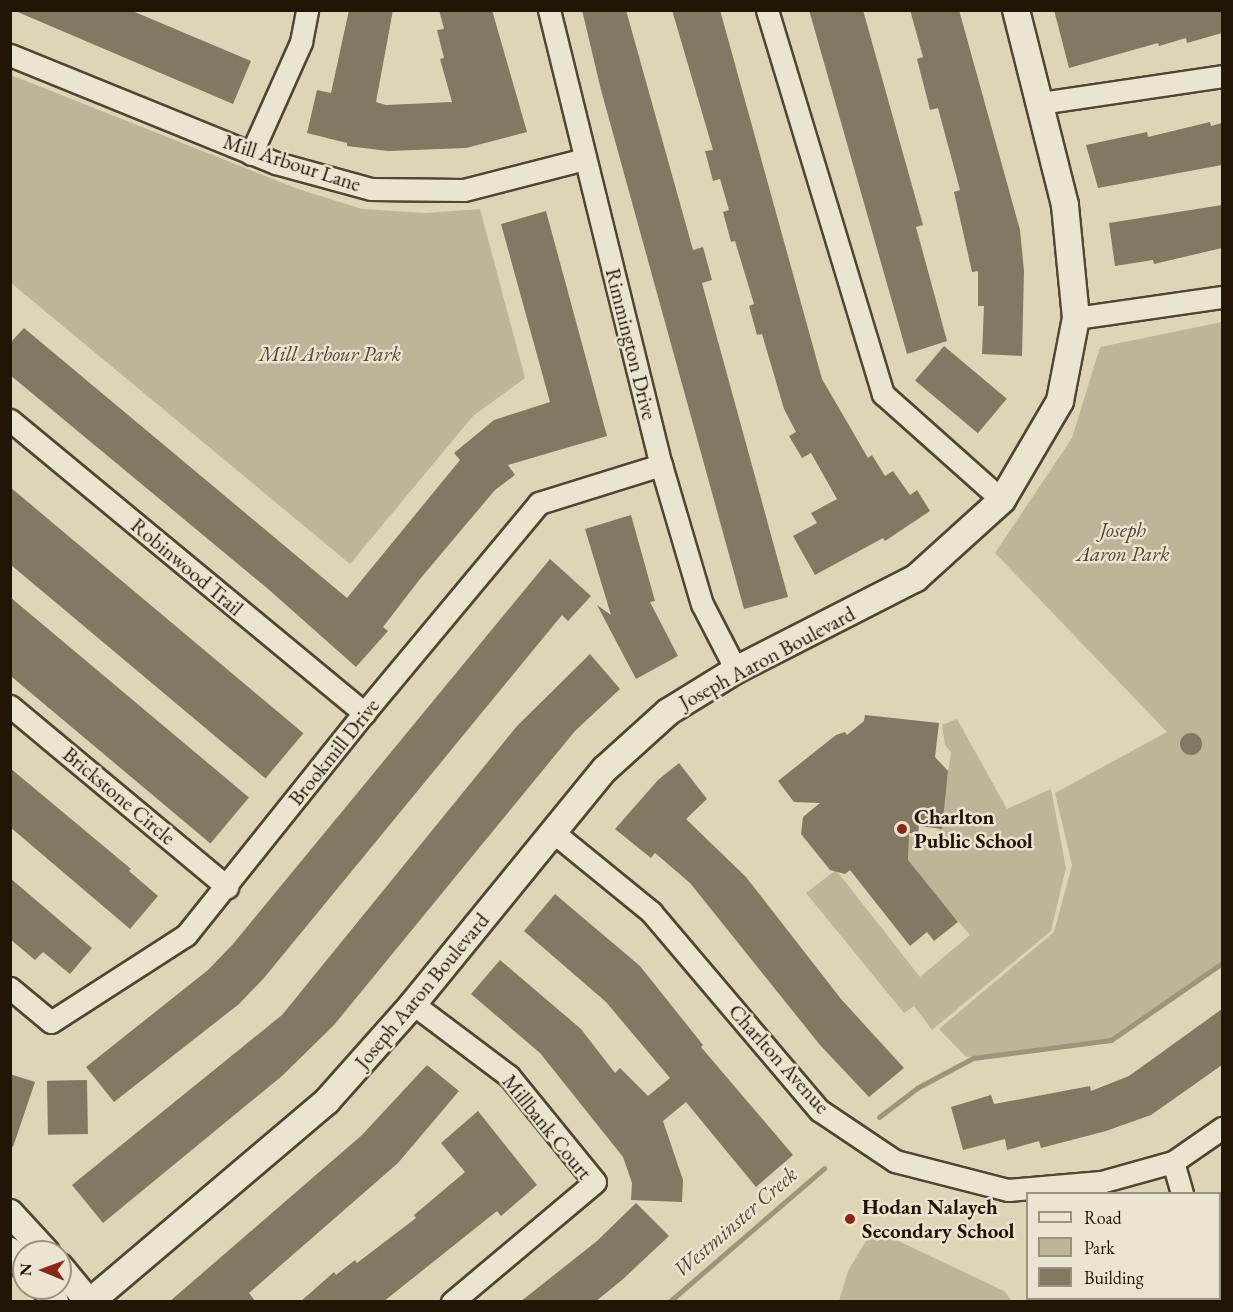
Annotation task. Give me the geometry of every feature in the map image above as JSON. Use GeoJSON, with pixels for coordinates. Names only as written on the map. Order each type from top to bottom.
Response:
{"type":"FeatureCollection","features":[{"type":"Feature","properties":{"kind":"street"},"geometry":{"type":"LineString","coordinates":[[251,154],[301,42],[307,10]]}},
{"type":"Feature","properties":{"kind":"street","name":"Rimmington Drive"},"geometry":{"type":"LineString","coordinates":[[549,10],[661,465],[702,604],[736,670]]}},
{"type":"Feature","properties":{"kind":"street"},"geometry":{"type":"LineString","coordinates":[[767,10],[883,394],[1002,500]]}},
{"type":"Feature","properties":{"kind":"street","name":"Joseph Aaron Boulevard"},"geometry":{"type":"LineString","coordinates":[[89,1302],[327,1101],[413,1004],[605,769],[668,712],[736,670],[916,578],[1002,500],[1060,400],[1076,318],[1065,204],[1016,10]]}},
{"type":"Feature","properties":{"kind":"street","name":"Mill Arbour Lane"},"geometry":{"type":"LineString","coordinates":[[10,55],[251,154],[371,189],[464,190],[585,159]]}},
{"type":"Feature","properties":{"kind":"street"},"geometry":{"type":"LineString","coordinates":[[1040,103],[1222,76]]}},
{"type":"Feature","properties":{"kind":"street"},"geometry":{"type":"LineString","coordinates":[[1076,318],[1222,297]]}},
{"type":"Feature","properties":{"kind":"street","name":"Robinwood Trail"},"geometry":{"type":"LineString","coordinates":[[10,420],[364,713]]}},
{"type":"Feature","properties":{"kind":"street","name":"Brookmill Drive"},"geometry":{"type":"LineString","coordinates":[[10,988],[51,1022],[186,936],[364,713],[539,503],[661,465]]}},
{"type":"Feature","properties":{"kind":"street","name":"Brickstone Circle"},"geometry":{"type":"LineString","coordinates":[[10,706],[227,887]]}},
{"type":"Feature","properties":{"kind":"street","name":"Charlton Avenue"},"geometry":{"type":"LineString","coordinates":[[553,832],[651,912],[819,1110],[895,1161],[1008,1190],[1101,1182],[1173,1162],[1222,1128]]}},
{"type":"Feature","properties":{"kind":"street","name":"Millbank Court"},"geometry":{"type":"LineString","coordinates":[[413,1004],[509,1076],[595,1182],[452,1302]]}},
{"type":"Feature","properties":{"kind":"street"},"geometry":{"type":"LineString","coordinates":[[1173,1162],[1181,1192]]}},
{"type":"Feature","properties":{"kind":"street"},"geometry":{"type":"LineString","coordinates":[[10,1213],[35,1240]]}},
{"type":"Feature","properties":{"kind":"street"},"geometry":{"type":"LineString","coordinates":[[72,1281],[89,1302]]}},
{"type":"Feature","properties":{"kind":"green space","name":"Mill Arbour Park"},"geometry":{"type":"Polygon","coordinates":[[[11,75],[298,189],[362,209],[426,213],[480,209],[525,378],[473,416],[350,564],[11,283],[11,75]]]}},
{"type":"Feature","properties":{"kind":"green space","name":"Joseph Aaron Park"},"geometry":{"type":"Polygon","coordinates":[[[1222,322],[1222,961],[1107,1043],[966,1057],[939,1029],[1054,932],[1072,865],[1055,793],[1167,732],[995,553],[1072,438],[1100,347],[1222,322]]]}},
{"type":"Feature","properties":{"kind":"green space"},"geometry":{"type":"Polygon","coordinates":[[[957,719],[1007,809],[1051,789],[1066,868],[1051,931],[932,1030],[914,1006],[904,1013],[806,893],[836,870],[920,977],[970,935],[892,845],[897,835],[938,839],[951,752],[945,745],[942,725],[957,719]]]}},
{"type":"Feature","properties":{"kind":"green space"},"geometry":{"type":"Polygon","coordinates":[[[873,1229],[1004,1291],[1012,1301],[839,1301],[848,1271],[873,1229]]]}},
{"type":"Feature","properties":{"kind":"building"},"geometry":{"type":"Polygon","coordinates":[[[13,10],[130,10],[251,61],[233,104],[13,10]]]}},
{"type":"Feature","properties":{"kind":"building"},"geometry":{"type":"Polygon","coordinates":[[[349,10],[393,10],[376,102],[386,105],[452,102],[440,59],[444,58],[437,30],[444,29],[439,10],[492,10],[527,132],[466,148],[388,151],[347,146],[347,143],[307,133],[317,90],[331,93],[349,10]]]}},
{"type":"Feature","properties":{"kind":"building"},"geometry":{"type":"Polygon","coordinates":[[[582,10],[626,10],[693,250],[703,247],[712,280],[702,283],[788,597],[744,609],[601,90],[582,10]]]}},
{"type":"Feature","properties":{"kind":"building"},"geometry":{"type":"Polygon","coordinates":[[[672,10],[720,10],[822,379],[868,458],[872,455],[885,476],[893,471],[910,495],[917,490],[930,511],[885,541],[883,538],[815,575],[793,536],[817,523],[811,513],[837,499],[811,453],[802,458],[789,436],[796,432],[784,409],[762,334],[757,335],[749,306],[754,304],[735,241],[731,242],[723,212],[729,210],[720,179],[713,181],[705,151],[713,150],[672,10]]]}},
{"type":"Feature","properties":{"kind":"building"},"geometry":{"type":"Polygon","coordinates":[[[809,10],[863,10],[923,225],[916,227],[947,341],[907,354],[809,10]]]}},
{"type":"Feature","properties":{"kind":"building"},"geometry":{"type":"Polygon","coordinates":[[[910,10],[959,10],[1020,230],[1024,271],[1022,356],[982,354],[984,306],[978,306],[978,271],[972,272],[954,192],[960,190],[938,108],[930,110],[917,59],[923,57],[910,10]]]}},
{"type":"Feature","properties":{"kind":"building"},"geometry":{"type":"Polygon","coordinates":[[[1054,10],[1222,10],[1222,33],[1187,43],[1186,38],[1159,46],[1158,43],[1069,68],[1054,10]]]}},
{"type":"Feature","properties":{"kind":"building"},"geometry":{"type":"Polygon","coordinates":[[[1210,122],[1211,126],[1222,123],[1222,165],[1098,188],[1086,145],[1147,132],[1148,137],[1210,122]]]}},
{"type":"Feature","properties":{"kind":"building"},"geometry":{"type":"Polygon","coordinates":[[[1222,205],[1222,248],[1154,264],[1153,260],[1115,266],[1109,223],[1222,205]]]}},
{"type":"Feature","properties":{"kind":"building"},"geometry":{"type":"Polygon","coordinates":[[[546,211],[607,436],[508,465],[515,475],[495,490],[420,579],[383,627],[388,631],[356,667],[267,588],[10,375],[10,343],[24,328],[347,598],[460,460],[454,453],[494,420],[550,402],[501,224],[546,211]]]}},
{"type":"Feature","properties":{"kind":"building"},"geometry":{"type":"Polygon","coordinates":[[[944,346],[1007,399],[978,433],[915,380],[944,346]]]}},
{"type":"Feature","properties":{"kind":"building"},"geometry":{"type":"Polygon","coordinates":[[[10,487],[303,733],[265,778],[10,564],[10,487]]]}},
{"type":"Feature","properties":{"kind":"building"},"geometry":{"type":"Polygon","coordinates":[[[631,515],[655,601],[650,602],[678,656],[636,679],[597,605],[611,615],[585,529],[631,515]]]}},
{"type":"Feature","properties":{"kind":"building"},"geometry":{"type":"Polygon","coordinates":[[[550,559],[591,596],[568,621],[562,615],[264,978],[239,1004],[114,1102],[86,1067],[208,970],[233,944],[550,559]]]}},
{"type":"Feature","properties":{"kind":"building"},"geometry":{"type":"Polygon","coordinates":[[[10,597],[249,798],[210,844],[10,675],[10,597]]]}},
{"type":"Feature","properties":{"kind":"building"},"geometry":{"type":"Polygon","coordinates":[[[590,654],[620,689],[575,731],[334,1025],[282,1076],[103,1223],[72,1185],[282,1015],[517,726],[590,654]]]}},
{"type":"Feature","properties":{"kind":"building"},"geometry":{"type":"Polygon","coordinates":[[[865,715],[939,723],[935,757],[948,771],[942,829],[919,826],[918,834],[909,833],[908,860],[958,922],[934,941],[927,932],[910,946],[850,870],[845,874],[830,870],[801,834],[803,817],[820,803],[794,802],[778,781],[836,735],[845,732],[847,735],[864,721],[865,715]]]}},
{"type":"Feature","properties":{"kind":"building"},"geometry":{"type":"Polygon","coordinates":[[[1191,733],[1199,736],[1202,744],[1199,752],[1191,755],[1183,752],[1180,744],[1183,736],[1191,733]]]}},
{"type":"Feature","properties":{"kind":"building"},"geometry":{"type":"Polygon","coordinates":[[[679,763],[707,799],[686,819],[746,877],[841,999],[904,1068],[869,1097],[820,1045],[690,883],[655,853],[651,858],[615,829],[658,780],[679,763]]]}},
{"type":"Feature","properties":{"kind":"building"},"geometry":{"type":"Polygon","coordinates":[[[10,768],[131,869],[129,871],[158,896],[130,929],[10,827],[10,768]]]}},
{"type":"Feature","properties":{"kind":"building"},"geometry":{"type":"Polygon","coordinates":[[[10,878],[92,948],[70,974],[43,952],[35,960],[10,939],[10,878]]]}},
{"type":"Feature","properties":{"kind":"building"},"geometry":{"type":"Polygon","coordinates":[[[555,894],[640,966],[703,1045],[701,1047],[793,1155],[756,1187],[686,1102],[663,1121],[683,1180],[682,1202],[631,1200],[632,1183],[623,1157],[540,1053],[471,994],[500,960],[581,1029],[615,1073],[620,1068],[648,1096],[670,1078],[606,1002],[524,931],[555,894]]]}},
{"type":"Feature","properties":{"kind":"building"},"geometry":{"type":"Polygon","coordinates":[[[1222,1009],[1222,1065],[1151,1115],[1106,1131],[1041,1148],[1039,1141],[1007,1150],[1005,1139],[963,1150],[951,1107],[991,1095],[994,1104],[1090,1086],[1091,1091],[1129,1076],[1222,1009]]]}},
{"type":"Feature","properties":{"kind":"building"},"geometry":{"type":"Polygon","coordinates":[[[427,1065],[459,1091],[398,1163],[249,1293],[256,1302],[169,1302],[362,1135],[427,1065]]]}},
{"type":"Feature","properties":{"kind":"building"},"geometry":{"type":"Polygon","coordinates":[[[10,1074],[35,1082],[13,1147],[10,1146],[10,1074]]]}},
{"type":"Feature","properties":{"kind":"building"},"geometry":{"type":"Polygon","coordinates":[[[87,1080],[88,1134],[48,1135],[47,1081],[87,1080]]]}},
{"type":"Feature","properties":{"kind":"building"},"geometry":{"type":"Polygon","coordinates":[[[478,1111],[537,1185],[501,1216],[497,1211],[383,1302],[300,1302],[334,1272],[336,1275],[355,1260],[357,1263],[416,1218],[414,1215],[465,1172],[441,1143],[478,1111]]]}},
{"type":"Feature","properties":{"kind":"building"},"geometry":{"type":"Polygon","coordinates":[[[636,1203],[669,1236],[622,1280],[595,1302],[520,1302],[597,1241],[636,1203]]]}},
{"type":"Feature","properties":{"kind":"waterway","name":"Westminster Creek"},"geometry":{"type":"LineString","coordinates":[[879,1117],[917,1088],[973,1058],[1111,1040],[1222,963]]}},
{"type":"Feature","properties":{"kind":"waterway","name":"Westminster Creek"},"geometry":{"type":"LineString","coordinates":[[669,1302],[824,1168]]}},
{"type":"Feature","properties":{"kind":"place","name":"Charlton Public School"},"geometry":{"type":"Point","coordinates":[902,829]}},
{"type":"Feature","properties":{"kind":"place","name":"Hodan Nalayeh Secondary School"},"geometry":{"type":"Point","coordinates":[850,1219]}}]}
